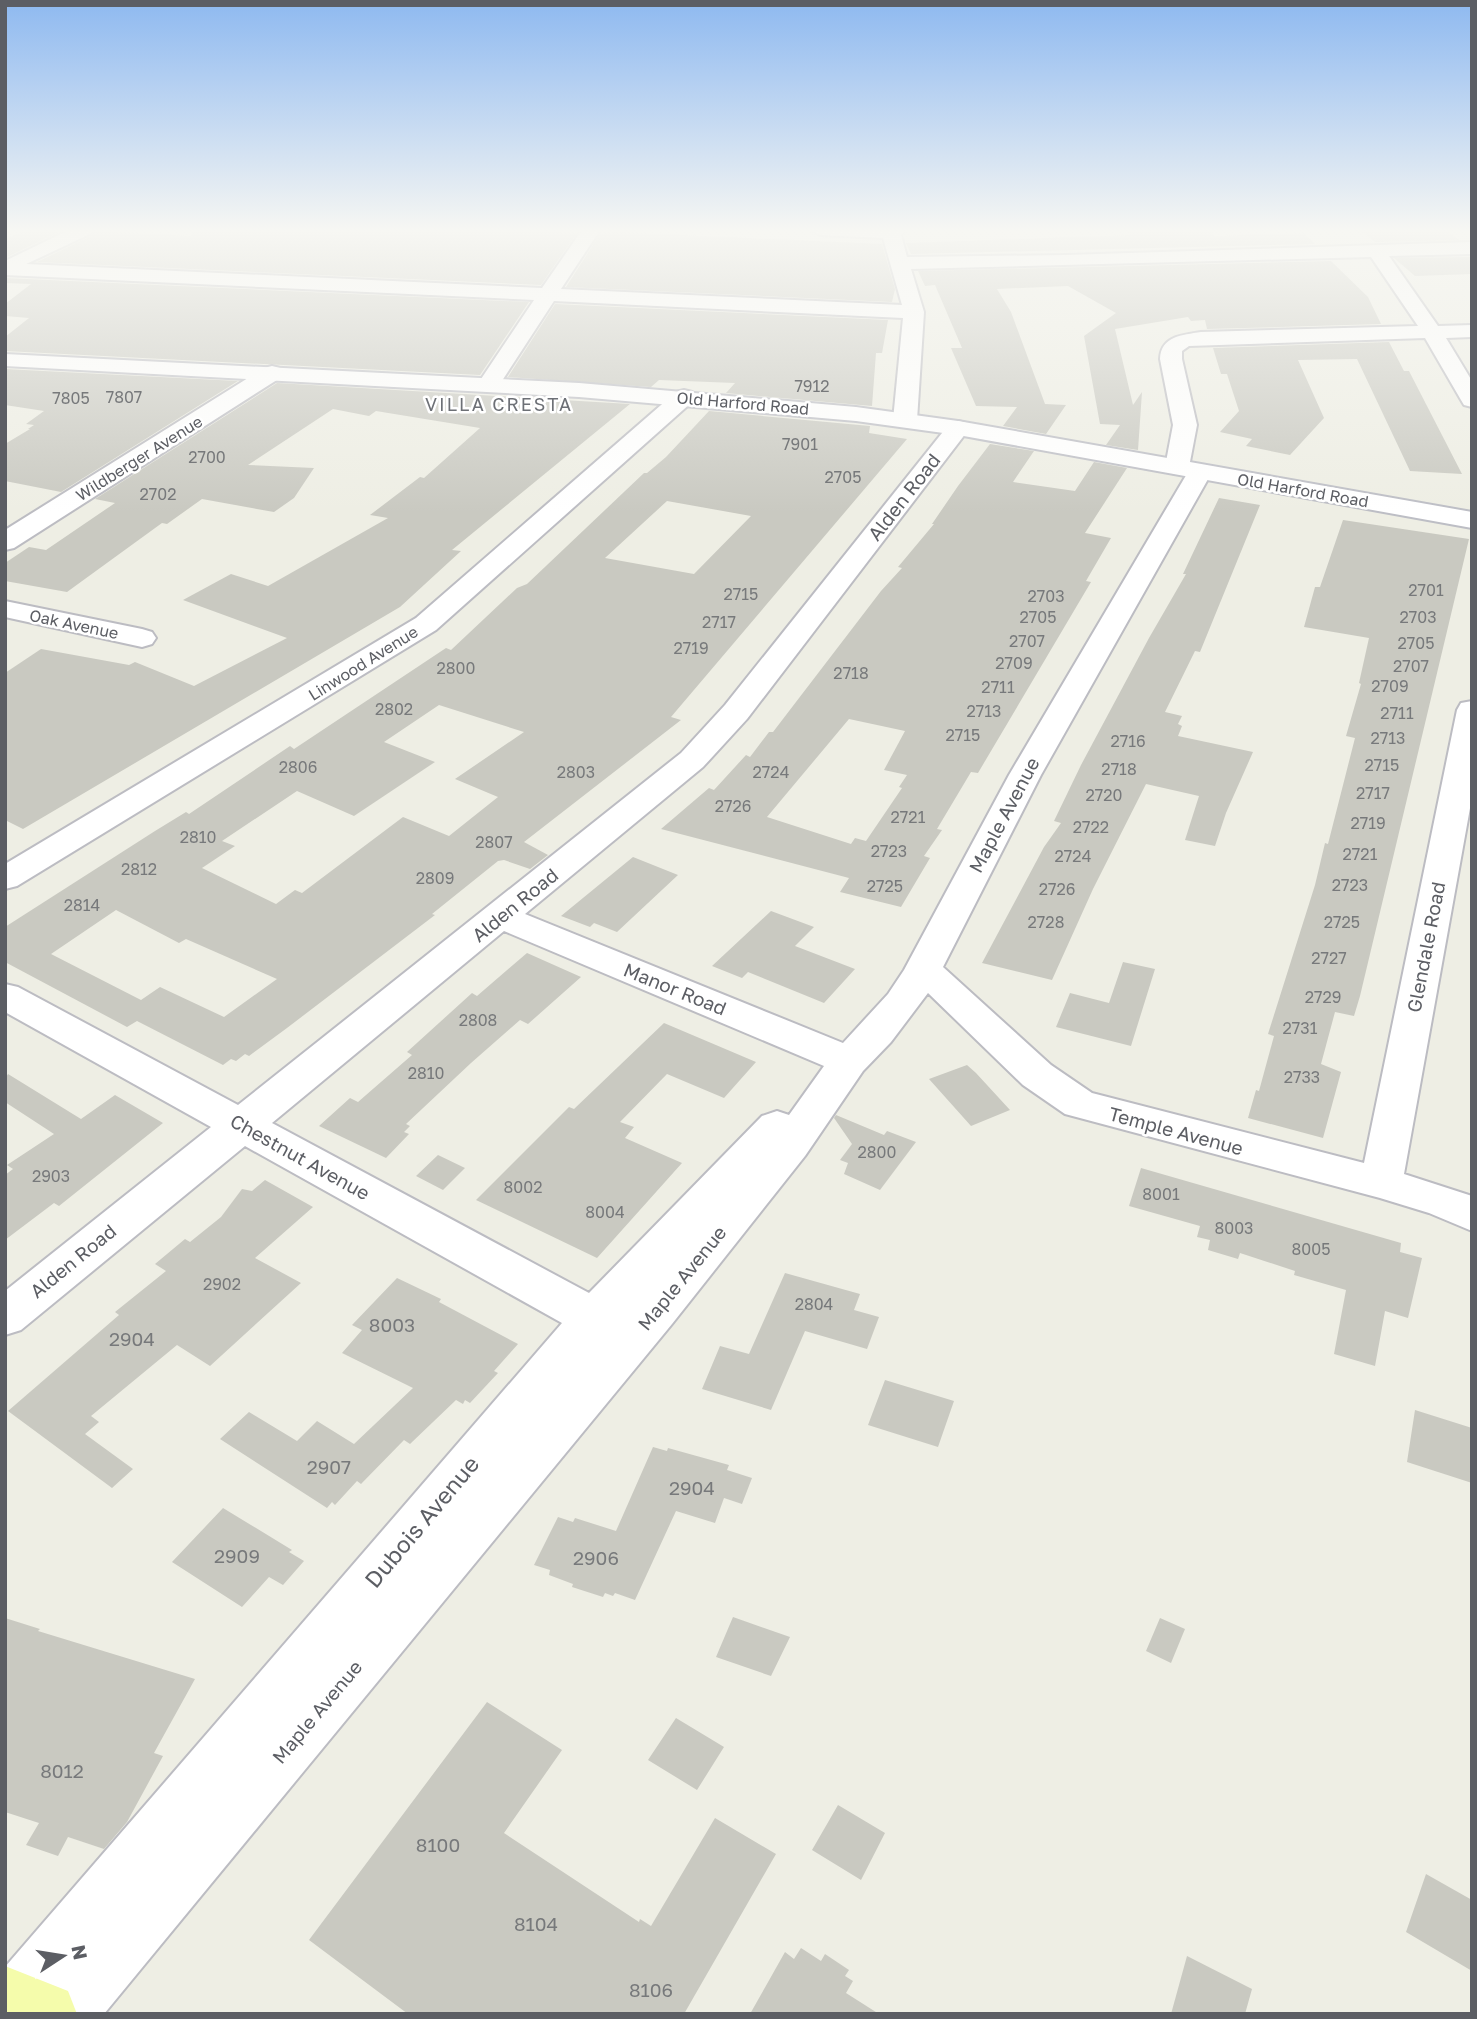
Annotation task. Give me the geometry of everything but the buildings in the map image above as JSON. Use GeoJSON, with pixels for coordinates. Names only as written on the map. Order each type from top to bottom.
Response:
{"type":"FeatureCollection","features":[{"type":"Feature","properties":{"kind":"street"},"geometry":{"type":"LineString","coordinates":[[488,385],[529,324]]}},
{"type":"Feature","properties":{"kind":"street"},"geometry":{"type":"LineString","coordinates":[[905,420],[913,324]]}},
{"type":"Feature","properties":{"kind":"street"},"geometry":{"type":"LineString","coordinates":[[1427,324],[1472,400]]}},
{"type":"Feature","properties":{"kind":"street"},"geometry":{"type":"LineString","coordinates":[[1432,332],[1472,331]]}},
{"type":"Feature","properties":{"kind":"street","name":"Maple Avenue"},"geometry":{"type":"LineString","coordinates":[[32,2007],[671,1264],[790,1145],[849,1061],[885,1023],[923,970],[1188,469],[1185,425],[1171,348],[1184,341],[1202,338],[1432,332]]}},
{"type":"Feature","properties":{"kind":"street","name":"Old Harford Road"},"geometry":{"type":"LineString","coordinates":[[5,360],[684,397],[905,420],[1472,520]]}},
{"type":"Feature","properties":{"kind":"street","name":"Wildberger Avenue"},"geometry":{"type":"LineString","coordinates":[[5,542],[272,373]]}},
{"type":"Feature","properties":{"kind":"street","name":"Linwood Avenue"},"geometry":{"type":"LineString","coordinates":[[5,879],[426,624],[684,397]]}},
{"type":"Feature","properties":{"kind":"street","name":"Alden Road"},"geometry":{"type":"LineString","coordinates":[[5,1317],[240,1124],[661,787],[713,739],[958,428]]}},
{"type":"Feature","properties":{"kind":"street","name":"Oak Avenue"},"geometry":{"type":"LineString","coordinates":[[5,609],[142,638]]}},
{"type":"Feature","properties":{"kind":"street","name":"Glendale Road"},"geometry":{"type":"LineString","coordinates":[[1381,1183],[1472,710]]}},
{"type":"Feature","properties":{"kind":"street","name":"Manor Road"},"geometry":{"type":"LineString","coordinates":[[500,917],[849,1061]]}},
{"type":"Feature","properties":{"kind":"street","name":"Temple Avenue"},"geometry":{"type":"LineString","coordinates":[[923,970],[950,989],[1044,1083],[1079,1104],[1381,1183],[1444,1202],[1472,1215]]}},
{"type":"Feature","properties":{"kind":"street","name":"Chestnut Avenue"},"geometry":{"type":"LineString","coordinates":[[5,996],[594,1318]]}},
{"type":"Feature","properties":{"kind":"street","name":"Dubois Avenue"},"geometry":{"type":"LineString","coordinates":[[32,2007],[594,1318],[671,1264]]}},
{"type":"Feature","properties":{"kind":"district","name":"VILLA CRESTA"},"geometry":{"type":"Point","coordinates":[499,405]}}]}
